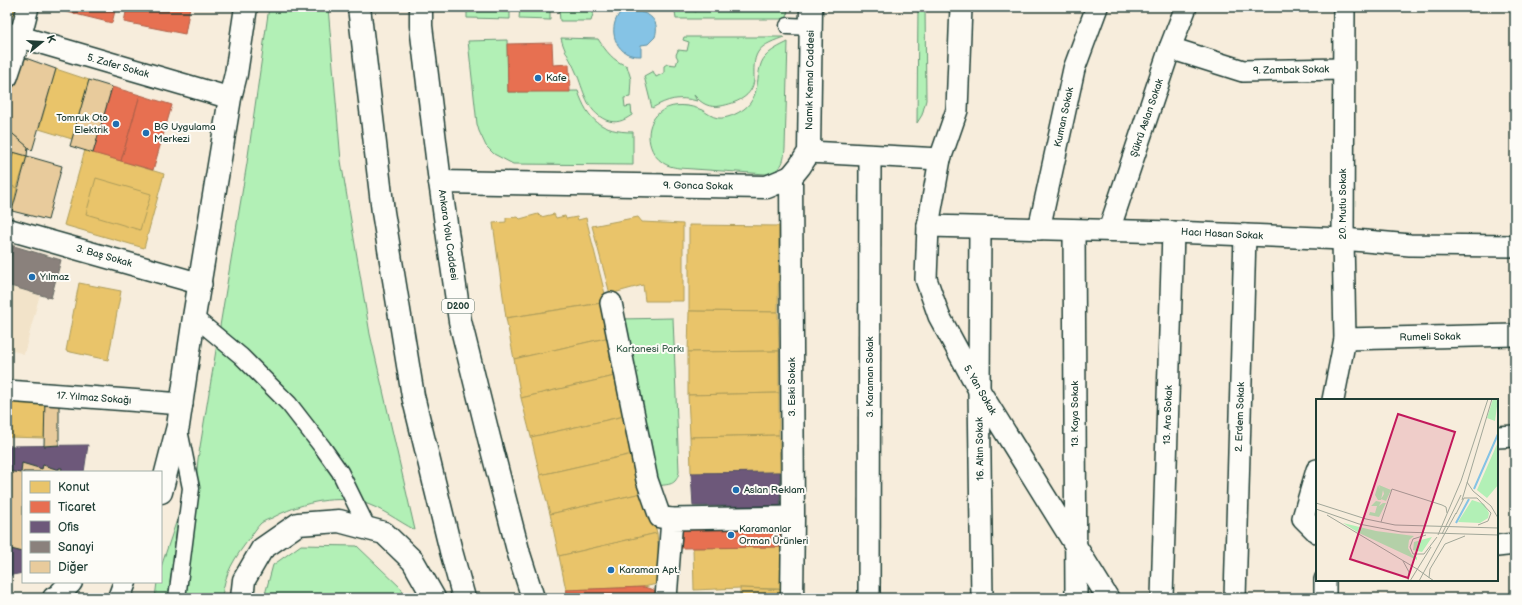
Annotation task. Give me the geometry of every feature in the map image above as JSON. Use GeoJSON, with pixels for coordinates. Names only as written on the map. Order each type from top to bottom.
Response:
{"type":"FeatureCollection","features":[{"type":"Feature","properties":{"kind":"main road"},"geometry":{"type":"LineString","coordinates":[[162,487],[178,426],[182,404],[194,317],[201,284],[230,98],[236,74],[246,7]]}},
{"type":"Feature","properties":{"kind":"main road"},"geometry":{"type":"LineString","coordinates":[[360,7],[383,212],[413,396],[451,552],[464,598]]}},
{"type":"Feature","properties":{"kind":"main road","name":"Ankara Yolu Caddesi"},"geometry":{"type":"LineString","coordinates":[[420,7],[440,182],[460,321],[519,554],[533,598]]}},
{"type":"Feature","properties":{"kind":"main road","name":"Namık Kemal Caddesi"},"geometry":{"type":"LineString","coordinates":[[809,152],[811,17]]}},
{"type":"Feature","properties":{"kind":"main road","name":"9. Gonca Sokak"},"geometry":{"type":"LineString","coordinates":[[440,182],[768,187],[791,177],[809,152]]}},
{"type":"Feature","properties":{"kind":"main road","name":"3. Eski Sokak"},"geometry":{"type":"LineString","coordinates":[[791,177],[792,598]]}},
{"type":"Feature","properties":{"kind":"main road"},"geometry":{"type":"LineString","coordinates":[[242,598],[244,580],[262,549],[298,524],[339,520],[384,532],[413,561],[434,598]]}},
{"type":"Feature","properties":{"kind":"main road"},"geometry":{"type":"LineString","coordinates":[[54,598],[58,596],[70,583]]}},
{"type":"Feature","properties":{"kind":"main road"},"geometry":{"type":"LineString","coordinates":[[119,598],[125,583]]}},
{"type":"Feature","properties":{"kind":"street"},"geometry":{"type":"LineString","coordinates":[[7,77],[14,36],[28,7]]}},
{"type":"Feature","properties":{"kind":"street"},"geometry":{"type":"LineString","coordinates":[[960,42],[961,7]]}},
{"type":"Feature","properties":{"kind":"street"},"geometry":{"type":"LineString","coordinates":[[960,42],[971,7]]}},
{"type":"Feature","properties":{"kind":"street","name":"Kuman Sokak"},"geometry":{"type":"LineString","coordinates":[[1039,229],[1074,69],[1097,7]]}},
{"type":"Feature","properties":{"kind":"street","name":"Şükrü Aslan Sokak"},"geometry":{"type":"LineString","coordinates":[[1109,230],[1170,48],[1186,7]]}},
{"type":"Feature","properties":{"kind":"street","name":"20. Mutlu Sokak"},"geometry":{"type":"LineString","coordinates":[[1333,399],[1345,339],[1342,69],[1344,7]]}},
{"type":"Feature","properties":{"kind":"street"},"geometry":{"type":"LineString","coordinates":[[788,26],[811,17]]}},
{"type":"Feature","properties":{"kind":"street","name":"5. Zafer Sokak"},"geometry":{"type":"LineString","coordinates":[[14,36],[230,98]]}},
{"type":"Feature","properties":{"kind":"street","name":"5. Yan Sokak"},"geometry":{"type":"LineString","coordinates":[[960,42],[957,110],[940,159],[928,226],[926,279],[939,316],[979,390],[1108,598]]}},
{"type":"Feature","properties":{"kind":"street","name":"9. Zambak Sokak"},"geometry":{"type":"LineString","coordinates":[[1170,48],[1243,72],[1342,69]]}},
{"type":"Feature","properties":{"kind":"street"},"geometry":{"type":"LineString","coordinates":[[809,152],[940,159]]}},
{"type":"Feature","properties":{"kind":"street","name":"3. Karaman Sokak"},"geometry":{"type":"LineString","coordinates":[[869,598],[870,156]]}},
{"type":"Feature","properties":{"kind":"street","name":"Hacı Hasan Sokak"},"geometry":{"type":"LineString","coordinates":[[928,226],[1174,232],[1343,240],[1410,245],[1515,246]]}},
{"type":"Feature","properties":{"kind":"street","name":"16. Altın Sokak"},"geometry":{"type":"LineString","coordinates":[[980,228],[979,390],[982,598]]}},
{"type":"Feature","properties":{"kind":"street","name":"3. Baş Sokak"},"geometry":{"type":"LineString","coordinates":[[7,229],[201,284]]}},
{"type":"Feature","properties":{"kind":"street","name":"13. Kaya Sokak"},"geometry":{"type":"LineString","coordinates":[[1074,230],[1076,598]]}},
{"type":"Feature","properties":{"kind":"street","name":"13. Ara Sokak"},"geometry":{"type":"LineString","coordinates":[[1162,598],[1174,232]]}},
{"type":"Feature","properties":{"kind":"street","name":"2. Erdem Sokak"},"geometry":{"type":"LineString","coordinates":[[1235,598],[1245,235]]}},
{"type":"Feature","properties":{"kind":"street"},"geometry":{"type":"LineString","coordinates":[[611,303],[647,480],[660,517],[672,519],[793,517]]}},
{"type":"Feature","properties":{"kind":"street"},"geometry":{"type":"LineString","coordinates":[[194,317],[241,356],[289,404],[324,448],[340,472],[368,528]]}},
{"type":"Feature","properties":{"kind":"street","name":"Rumeli Sokak"},"geometry":{"type":"LineString","coordinates":[[1345,339],[1515,335]]}},
{"type":"Feature","properties":{"kind":"street","name":"17. Yılmaz Sokağı"},"geometry":{"type":"LineString","coordinates":[[7,391],[182,404]]}},
{"type":"Feature","properties":{"kind":"street"},"geometry":{"type":"LineString","coordinates":[[177,598],[191,488],[178,426]]}},
{"type":"Feature","properties":{"kind":"street"},"geometry":{"type":"LineString","coordinates":[[1498,436],[1515,436]]}},
{"type":"Feature","properties":{"kind":"street"},"geometry":{"type":"LineString","coordinates":[[1316,473],[1303,518],[1316,531]]}},
{"type":"Feature","properties":{"kind":"street"},"geometry":{"type":"LineString","coordinates":[[666,598],[672,519]]}},
{"type":"Feature","properties":{"kind":"street"},"geometry":{"type":"LineString","coordinates":[[1498,546],[1515,544]]}},
{"type":"Feature","properties":{"kind":"street"},"geometry":{"type":"LineString","coordinates":[[1325,581],[1325,598]]}},
{"type":"Feature","properties":{"kind":"shaded area"},"geometry":{"type":"Polygon","coordinates":[[[7,285],[40,294],[24,354],[7,349],[7,285]]]}},
{"type":"Feature","properties":{"kind":"green space"},"geometry":{"type":"Polygon","coordinates":[[[269,7],[328,7],[341,161],[370,334],[415,530],[382,511],[361,502],[350,500],[327,500],[304,505],[261,523],[231,566],[225,581],[222,598],[185,598],[198,459],[247,163],[269,7]]]}},
{"type":"Feature","properties":{"kind":"green space"},"geometry":{"type":"Polygon","coordinates":[[[467,7],[510,7],[510,19],[467,18],[467,7]]]}},
{"type":"Feature","properties":{"kind":"green space"},"geometry":{"type":"Polygon","coordinates":[[[520,7],[550,7],[550,20],[519,19],[520,7]]]}},
{"type":"Feature","properties":{"kind":"green space"},"geometry":{"type":"Polygon","coordinates":[[[559,7],[595,7],[591,21],[560,21],[559,7]]]}},
{"type":"Feature","properties":{"kind":"green space"},"geometry":{"type":"Polygon","coordinates":[[[700,7],[788,7],[787,19],[676,19],[675,11],[691,10],[696,12],[700,7]]]}},
{"type":"Feature","properties":{"kind":"green space"},"geometry":{"type":"Polygon","coordinates":[[[918,7],[925,7],[926,100],[922,115],[917,123],[918,7]]]}},
{"type":"Feature","properties":{"kind":"green space"},"geometry":{"type":"Polygon","coordinates":[[[684,37],[784,37],[760,49],[756,55],[754,79],[751,90],[747,95],[738,101],[721,106],[709,106],[700,101],[694,95],[697,101],[691,99],[674,99],[663,102],[652,108],[644,76],[653,71],[656,77],[664,73],[664,66],[667,64],[676,65],[678,59],[676,55],[678,50],[687,51],[689,42],[683,40],[684,37]]]}},
{"type":"Feature","properties":{"kind":"green space"},"geometry":{"type":"Polygon","coordinates":[[[561,38],[598,39],[614,58],[627,66],[631,79],[630,97],[624,98],[625,107],[631,106],[632,115],[622,120],[613,122],[599,116],[594,111],[586,99],[561,38]]]}},
{"type":"Feature","properties":{"kind":"green space"},"geometry":{"type":"Polygon","coordinates":[[[507,40],[508,92],[578,91],[586,110],[597,122],[612,130],[633,132],[633,165],[513,164],[494,154],[486,146],[477,124],[468,41],[507,40]]]}},
{"type":"Feature","properties":{"kind":"green space"},"geometry":{"type":"Polygon","coordinates":[[[788,42],[785,148],[783,162],[779,168],[766,174],[679,168],[672,167],[656,157],[652,150],[649,136],[652,121],[657,115],[663,110],[672,106],[697,108],[718,118],[728,117],[738,113],[750,103],[754,97],[760,68],[765,57],[773,50],[788,42]]]}},
{"type":"Feature","properties":{"kind":"green space","name":"Kartanesi Parkı"},"geometry":{"type":"Polygon","coordinates":[[[673,318],[679,472],[676,480],[671,484],[657,486],[619,319],[673,318]]]}},
{"type":"Feature","properties":{"kind":"green space"},"geometry":{"type":"Polygon","coordinates":[[[186,493],[171,598],[155,598],[157,583],[162,583],[162,564],[186,493]]]}},
{"type":"Feature","properties":{"kind":"green space"},"geometry":{"type":"Polygon","coordinates":[[[301,545],[357,546],[401,588],[406,598],[264,598],[273,565],[301,545]]]}},
{"type":"Feature","properties":{"kind":"water"},"geometry":{"type":"Polygon","coordinates":[[[627,7],[641,7],[641,12],[652,18],[656,24],[655,37],[648,44],[641,45],[641,56],[626,53],[620,48],[614,36],[617,17],[621,11],[627,7]]]}},
{"type":"Feature","properties":{"kind":"building: Konut"},"geometry":{"type":"Polygon","coordinates":[[[7,7],[21,7],[18,16],[7,13],[7,7]]]}},
{"type":"Feature","properties":{"kind":"building: Konut"},"geometry":{"type":"Polygon","coordinates":[[[56,69],[89,80],[72,139],[39,129],[56,69]]]}},
{"type":"Feature","properties":{"kind":"building: Konut"},"geometry":{"type":"Polygon","coordinates":[[[85,150],[164,174],[144,248],[64,225],[85,150]]]}},
{"type":"Feature","properties":{"kind":"building: Konut"},"geometry":{"type":"Polygon","coordinates":[[[13,152],[27,156],[17,188],[7,185],[7,175],[13,152]]]}},
{"type":"Feature","properties":{"kind":"building: Konut"},"geometry":{"type":"Polygon","coordinates":[[[96,178],[151,194],[140,230],[86,214],[96,178]]]}},
{"type":"Feature","properties":{"kind":"building: Konut"},"geometry":{"type":"Polygon","coordinates":[[[7,185],[17,188],[12,211],[7,210],[7,185]]]}},
{"type":"Feature","properties":{"kind":"building: Konut"},"geometry":{"type":"Polygon","coordinates":[[[538,214],[541,217],[554,214],[556,218],[565,216],[566,219],[577,217],[578,220],[586,218],[607,302],[506,318],[493,223],[506,222],[506,218],[518,217],[520,219],[538,214]]]}},
{"type":"Feature","properties":{"kind":"building: Konut"},"geometry":{"type":"Polygon","coordinates":[[[638,217],[642,222],[683,224],[683,301],[645,301],[643,285],[610,294],[592,226],[638,217]]]}},
{"type":"Feature","properties":{"kind":"building: Konut"},"geometry":{"type":"Polygon","coordinates":[[[689,225],[779,226],[778,312],[689,311],[689,225]]]}},
{"type":"Feature","properties":{"kind":"building: Konut"},"geometry":{"type":"Polygon","coordinates":[[[79,283],[121,291],[108,360],[66,351],[79,283]]]}},
{"type":"Feature","properties":{"kind":"building: Konut"},"geometry":{"type":"Polygon","coordinates":[[[602,303],[610,337],[514,359],[506,318],[602,303]]]}},
{"type":"Feature","properties":{"kind":"building: Konut"},"geometry":{"type":"Polygon","coordinates":[[[689,311],[778,312],[779,351],[688,352],[689,311]]]}},
{"type":"Feature","properties":{"kind":"building: Konut"},"geometry":{"type":"Polygon","coordinates":[[[610,337],[619,375],[521,398],[514,359],[610,337]]]}},
{"type":"Feature","properties":{"kind":"building: Konut"},"geometry":{"type":"Polygon","coordinates":[[[779,351],[779,393],[688,395],[688,352],[779,351]]]}},
{"type":"Feature","properties":{"kind":"building: Konut"},"geometry":{"type":"Polygon","coordinates":[[[619,375],[629,415],[531,437],[521,398],[619,375]]]}},
{"type":"Feature","properties":{"kind":"building: Konut"},"geometry":{"type":"Polygon","coordinates":[[[779,393],[779,435],[690,437],[688,395],[779,393]]]}},
{"type":"Feature","properties":{"kind":"building: Konut"},"geometry":{"type":"Polygon","coordinates":[[[7,397],[45,398],[45,438],[7,437],[7,397]]]}},
{"type":"Feature","properties":{"kind":"building: Konut"},"geometry":{"type":"Polygon","coordinates":[[[629,415],[637,453],[540,475],[531,437],[629,415]]]}},
{"type":"Feature","properties":{"kind":"building: Konut"},"geometry":{"type":"Polygon","coordinates":[[[779,435],[780,472],[691,473],[690,437],[779,435]]]}},
{"type":"Feature","properties":{"kind":"building: Konut"},"geometry":{"type":"Polygon","coordinates":[[[637,453],[646,492],[550,514],[540,475],[637,453]]]}},
{"type":"Feature","properties":{"kind":"building: Konut"},"geometry":{"type":"Polygon","coordinates":[[[646,492],[657,533],[559,556],[550,514],[646,492]]]}},
{"type":"Feature","properties":{"kind":"building: Konut","name":"Karaman Apt."},"geometry":{"type":"Polygon","coordinates":[[[657,533],[661,583],[644,587],[566,590],[559,556],[657,533]]]}},
{"type":"Feature","properties":{"kind":"building: Konut"},"geometry":{"type":"Polygon","coordinates":[[[781,547],[782,589],[740,588],[694,590],[693,548],[781,547]]]}},
{"type":"Feature","properties":{"kind":"building: Konut"},"geometry":{"type":"Polygon","coordinates":[[[740,588],[786,590],[786,598],[740,598],[740,588]]]}},
{"type":"Feature","properties":{"kind":"building: Ticaret"},"geometry":{"type":"Polygon","coordinates":[[[63,7],[116,7],[112,23],[63,11],[63,7]]]}},
{"type":"Feature","properties":{"kind":"building: Ticaret"},"geometry":{"type":"Polygon","coordinates":[[[127,7],[190,7],[185,34],[124,22],[127,7]]]}},
{"type":"Feature","properties":{"kind":"building: Ticaret","name":"Kafe"},"geometry":{"type":"Polygon","coordinates":[[[552,43],[553,65],[569,64],[570,92],[508,92],[507,44],[552,43]]]}},
{"type":"Feature","properties":{"kind":"building: Ticaret","name":"Tomruk Oto Elektrik"},"geometry":{"type":"Polygon","coordinates":[[[112,87],[140,95],[121,161],[93,153],[112,87]]]}},
{"type":"Feature","properties":{"kind":"building: Ticaret","name":"BG Uygulama Merkezi"},"geometry":{"type":"Polygon","coordinates":[[[140,95],[172,105],[153,170],[121,161],[140,95]]]}},
{"type":"Feature","properties":{"kind":"building: Ticaret","name":"Karamanlar Orman Ürünleri"},"geometry":{"type":"Polygon","coordinates":[[[781,522],[781,547],[680,548],[680,523],[781,522]]]}},
{"type":"Feature","properties":{"kind":"building: Ticaret"},"geometry":{"type":"Polygon","coordinates":[[[644,587],[657,591],[657,598],[569,598],[566,590],[644,587]]]}},
{"type":"Feature","properties":{"kind":"building: Ofis"},"geometry":{"type":"Polygon","coordinates":[[[88,445],[84,471],[22,471],[22,573],[7,576],[7,446],[88,445]]]}},
{"type":"Feature","properties":{"kind":"building: Ofis","name":"Aslan Reklam"},"geometry":{"type":"Polygon","coordinates":[[[780,472],[780,506],[693,506],[691,473],[780,472]]]}},
{"type":"Feature","properties":{"kind":"building: Sanayi"},"geometry":{"type":"Polygon","coordinates":[[[7,245],[14,246],[7,270],[7,245]]]}},
{"type":"Feature","properties":{"kind":"building: Sanayi","name":"Yılmaz"},"geometry":{"type":"Polygon","coordinates":[[[14,246],[61,260],[51,298],[7,285],[7,270],[14,246]]]}},
{"type":"Feature","properties":{"kind":"building: Diğer"},"geometry":{"type":"Polygon","coordinates":[[[20,56],[56,69],[32,151],[7,129],[7,96],[20,56]]]}},
{"type":"Feature","properties":{"kind":"building: Diğer"},"geometry":{"type":"Polygon","coordinates":[[[89,80],[112,87],[93,153],[70,146],[89,80]]]}},
{"type":"Feature","properties":{"kind":"building: Diğer"},"geometry":{"type":"Polygon","coordinates":[[[7,129],[28,147],[27,156],[13,152],[7,175],[7,129]]]}},
{"type":"Feature","properties":{"kind":"building: Diğer"},"geometry":{"type":"Polygon","coordinates":[[[27,156],[62,166],[48,220],[12,211],[27,156]]]}},
{"type":"Feature","properties":{"kind":"building: Diğer"},"geometry":{"type":"Polygon","coordinates":[[[45,398],[59,399],[59,445],[44,446],[45,398]]]}},
{"type":"Feature","properties":{"kind":"building: Diğer"},"geometry":{"type":"Polygon","coordinates":[[[22,463],[42,469],[43,465],[59,470],[59,468],[62,468],[61,471],[22,471],[22,552],[7,548],[7,471],[21,473],[22,463]]]}},
{"type":"Feature","properties":{"kind":"place","name":"Kafe"},"geometry":{"type":"Point","coordinates":[538,78]}},
{"type":"Feature","properties":{"kind":"place","name":"Tomruk Oto Elektrik"},"geometry":{"type":"Point","coordinates":[116,124]}},
{"type":"Feature","properties":{"kind":"place","name":"BG Uygulama Merkezi"},"geometry":{"type":"Point","coordinates":[146,133]}},
{"type":"Feature","properties":{"kind":"place","name":"Yılmaz"},"geometry":{"type":"Point","coordinates":[32,277]}},
{"type":"Feature","properties":{"kind":"place","name":"Aslan Reklam"},"geometry":{"type":"Point","coordinates":[736,490]}},
{"type":"Feature","properties":{"kind":"place","name":"Karamanlar Orman Ürünleri"},"geometry":{"type":"Point","coordinates":[731,535]}},
{"type":"Feature","properties":{"kind":"place","name":"Karaman Apt."},"geometry":{"type":"Point","coordinates":[611,570]}}]}
